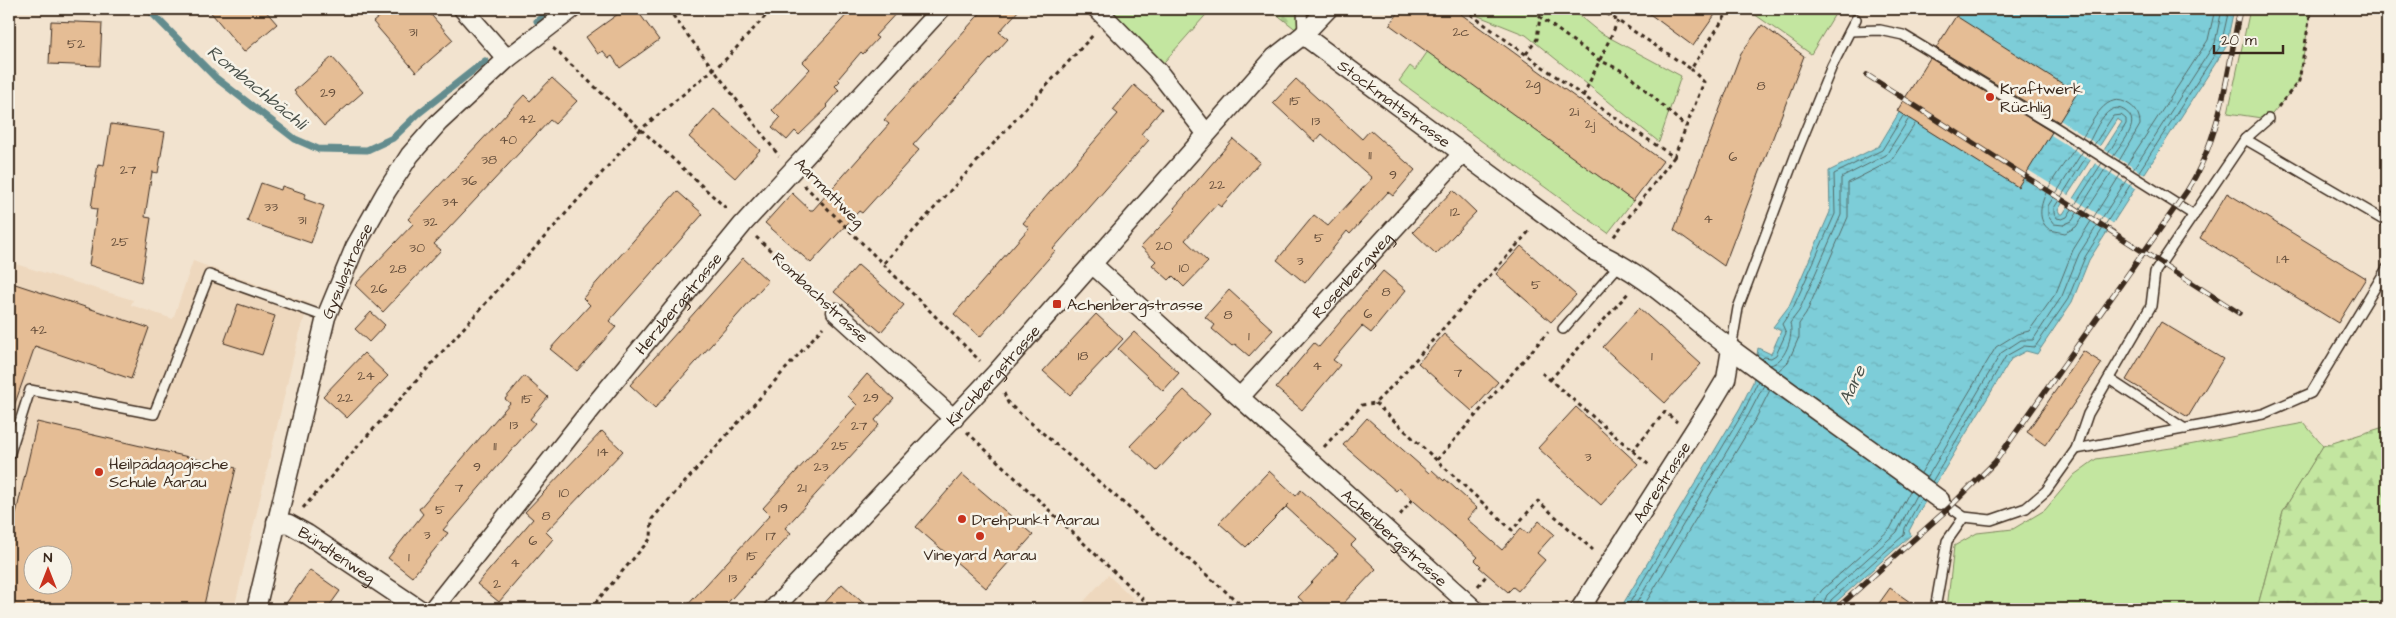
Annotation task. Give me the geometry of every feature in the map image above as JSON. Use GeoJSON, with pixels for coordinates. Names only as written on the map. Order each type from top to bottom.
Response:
{"type":"FeatureCollection","features":[{"type":"Feature","properties":{"kind":"street"},"geometry":{"type":"LineString","coordinates":[[463,9],[507,59]]}},
{"type":"Feature","properties":{"kind":"street","name":"Gysulastrasse"},"geometry":{"type":"LineString","coordinates":[[256,609],[282,523],[326,317],[355,247],[386,192],[410,155],[438,123],[507,59],[572,9]]}},
{"type":"Feature","properties":{"kind":"street","name":"Herzbergstrasse"},"geometry":{"type":"LineString","coordinates":[[433,609],[588,413],[743,224],[792,174],[941,9]]}},
{"type":"Feature","properties":{"kind":"street"},"geometry":{"type":"LineString","coordinates":[[1103,14],[1157,70],[1206,133],[1275,57],[1303,36],[1328,9]]}},
{"type":"Feature","properties":{"kind":"street","name":"Stockmattstrasse"},"geometry":{"type":"LineString","coordinates":[[1303,36],[1594,251],[1620,264],[1641,279],[1731,349],[1940,500]]}},
{"type":"Feature","properties":{"kind":"street","name":"Kirchbergstrasse"},"geometry":{"type":"LineString","coordinates":[[773,609],[995,374],[1206,133]]}},
{"type":"Feature","properties":{"kind":"street","name":"Rosenbergweg"},"geometry":{"type":"LineString","coordinates":[[1241,396],[1463,153]]}},
{"type":"Feature","properties":{"kind":"street","name":"Achenbergstrasse"},"geometry":{"type":"LineString","coordinates":[[1092,264],[1241,396],[1474,609]]}},
{"type":"Feature","properties":{"kind":"street","name":"Rombachstrasse"},"geometry":{"type":"LineString","coordinates":[[836,312],[954,419]]}},
{"type":"Feature","properties":{"kind":"street","name":"Aarestrasse"},"geometry":{"type":"LineString","coordinates":[[1580,609],[1693,435],[1726,379],[1731,349]]}},
{"type":"Feature","properties":{"kind":"street","name":"Bündtenweg"},"geometry":{"type":"LineString","coordinates":[[282,523],[307,534],[419,609]]}},
{"type":"Feature","properties":{"kind":"lane"},"geometry":{"type":"LineString","coordinates":[[1302,9],[1303,36]]}},
{"type":"Feature","properties":{"kind":"lane"},"geometry":{"type":"LineString","coordinates":[[1731,349],[1738,308],[1748,281],[1803,136],[1832,66],[1856,19]]}},
{"type":"Feature","properties":{"kind":"lane"},"geometry":{"type":"LineString","coordinates":[[1850,31],[1880,30],[1903,36],[2055,127],[2194,215]]}},
{"type":"Feature","properties":{"kind":"lane"},"geometry":{"type":"LineString","coordinates":[[1940,500],[1964,517],[1991,520],[2026,508],[2046,491],[2076,449],[2088,414],[2151,306],[2155,272],[2245,139],[2268,119]]}},
{"type":"Feature","properties":{"kind":"lane"},"geometry":{"type":"LineString","coordinates":[[2245,139],[2387,222]]}},
{"type":"Feature","properties":{"kind":"lane"},"geometry":{"type":"LineString","coordinates":[[1563,329],[1620,264]]}},
{"type":"Feature","properties":{"kind":"lane"},"geometry":{"type":"LineString","coordinates":[[2076,449],[2263,414],[2311,393],[2387,268]]}},
{"type":"Feature","properties":{"kind":"lane"},"geometry":{"type":"LineString","coordinates":[[9,456],[30,390],[154,414],[209,275],[326,317]]}},
{"type":"Feature","properties":{"kind":"lane"},"geometry":{"type":"LineString","coordinates":[[2109,379],[2186,429]]}},
{"type":"Feature","properties":{"kind":"lane"},"geometry":{"type":"LineString","coordinates":[[1935,609],[1947,541],[1964,517]]}},
{"type":"Feature","properties":{"kind":"path","name":"Aarmattweg"},"geometry":{"type":"LineString","coordinates":[[668,9],[792,174],[995,374]]}},
{"type":"Feature","properties":{"kind":"path"},"geometry":{"type":"LineString","coordinates":[[282,523],[641,129],[726,59],[772,9]]}},
{"type":"Feature","properties":{"kind":"path"},"geometry":{"type":"LineString","coordinates":[[1468,9],[1466,11],[1584,96],[1674,157]]}},
{"type":"Feature","properties":{"kind":"path"},"geometry":{"type":"LineString","coordinates":[[1535,9],[1540,17],[1599,60],[1627,72],[1686,127]]}},
{"type":"Feature","properties":{"kind":"path"},"geometry":{"type":"LineString","coordinates":[[1594,251],[1614,238],[1674,157],[1704,82],[1691,69],[1600,9]]}},
{"type":"Feature","properties":{"kind":"path"},"geometry":{"type":"LineString","coordinates":[[1691,69],[1730,9]]}},
{"type":"Feature","properties":{"kind":"path"},"geometry":{"type":"LineString","coordinates":[[2268,119],[2299,81],[2311,9]]}},
{"type":"Feature","properties":{"kind":"path"},"geometry":{"type":"LineString","coordinates":[[884,263],[1103,14]]}},
{"type":"Feature","properties":{"kind":"path"},"geometry":{"type":"LineString","coordinates":[[1526,54],[1537,39],[1540,17]]}},
{"type":"Feature","properties":{"kind":"path"},"geometry":{"type":"LineString","coordinates":[[1584,96],[1618,21]]}},
{"type":"Feature","properties":{"kind":"path","name":"Rombachstrasse"},"geometry":{"type":"LineString","coordinates":[[538,36],[641,129],[836,312]]}},
{"type":"Feature","properties":{"kind":"path"},"geometry":{"type":"LineString","coordinates":[[1311,462],[1362,404],[1375,403],[1395,383],[1544,214]]}},
{"type":"Feature","properties":{"kind":"path"},"geometry":{"type":"LineString","coordinates":[[1550,380],[1641,279]]}},
{"type":"Feature","properties":{"kind":"path"},"geometry":{"type":"LineString","coordinates":[[590,609],[651,538],[652,519],[836,312]]}},
{"type":"Feature","properties":{"kind":"path"},"geometry":{"type":"LineString","coordinates":[[1437,460],[1553,326]]}},
{"type":"Feature","properties":{"kind":"path"},"geometry":{"type":"LineString","coordinates":[[1542,373],[1665,479]]}},
{"type":"Feature","properties":{"kind":"path"},"geometry":{"type":"LineString","coordinates":[[995,374],[1008,403],[1246,609]]}},
{"type":"Feature","properties":{"kind":"path"},"geometry":{"type":"LineString","coordinates":[[1375,403],[1512,530],[1538,501],[1610,565]]}},
{"type":"Feature","properties":{"kind":"path"},"geometry":{"type":"LineString","coordinates":[[1632,451],[1665,412],[1693,435]]}},
{"type":"Feature","properties":{"kind":"path"},"geometry":{"type":"LineString","coordinates":[[954,419],[1058,521],[1153,609]]}},
{"type":"Feature","properties":{"kind":"shaded area"},"geometry":{"type":"Polygon","coordinates":[[[193,261],[309,303],[297,342],[234,609],[9,609],[9,262],[133,300],[131,305],[173,319],[193,261]]]}},
{"type":"Feature","properties":{"kind":"shaded area"},"geometry":{"type":"Polygon","coordinates":[[[1108,575],[1145,609],[1077,609],[1108,575]]]}},
{"type":"Feature","properties":{"kind":"green space"},"geometry":{"type":"Polygon","coordinates":[[[1097,9],[1211,9],[1157,70],[1097,9]]]}},
{"type":"Feature","properties":{"kind":"green space"},"geometry":{"type":"Polygon","coordinates":[[[1270,9],[1328,9],[1303,35],[1270,9]]]}},
{"type":"Feature","properties":{"kind":"green space"},"geometry":{"type":"Polygon","coordinates":[[[1474,9],[1571,9],[1599,32],[1681,76],[1659,142],[1526,35],[1471,13],[1474,9]]]}},
{"type":"Feature","properties":{"kind":"green space"},"geometry":{"type":"Polygon","coordinates":[[[1747,9],[1838,9],[1811,54],[1747,9]]]}},
{"type":"Feature","properties":{"kind":"green space"},"geometry":{"type":"Polygon","coordinates":[[[2250,9],[2311,9],[2299,81],[2268,119],[2228,113],[2250,9]]]}},
{"type":"Feature","properties":{"kind":"green space"},"geometry":{"type":"Polygon","coordinates":[[[1428,51],[1633,201],[1608,233],[1399,81],[1410,66],[1415,70],[1428,51]]]}},
{"type":"Feature","properties":{"kind":"green space"},"geometry":{"type":"Polygon","coordinates":[[[2304,423],[2323,446],[2283,511],[2257,609],[1947,609],[1954,546],[1977,533],[2013,529],[2045,510],[2074,475],[2096,459],[2178,447],[2304,423]]]}},
{"type":"Feature","properties":{"kind":"green space"},"geometry":{"type":"Polygon","coordinates":[[[2387,426],[2387,609],[2257,609],[2283,511],[2323,446],[2387,426]]]}},
{"type":"Feature","properties":{"kind":"water","name":"Aare"},"geometry":{"type":"Polygon","coordinates":[[[1959,9],[2234,9],[2226,47],[2089,260],[2072,302],[2037,354],[2026,351],[2011,359],[1920,510],[1909,531],[1911,535],[1835,603],[1832,609],[1620,609],[1740,408],[1753,382],[1758,348],[1771,354],[1781,331],[1773,327],[1789,306],[1830,212],[1829,171],[1879,146],[1957,16],[1959,9]],[[2117,119],[2058,210],[2060,214],[2063,214],[2122,122],[2117,119]]]}},
{"type":"Feature","properties":{"kind":"pier"},"geometry":{"type":"Polygon","coordinates":[[[2060,120],[2101,147],[2092,161],[2051,135],[2060,120]]]}},
{"type":"Feature","properties":{"kind":"pier"},"geometry":{"type":"Polygon","coordinates":[[[2102,148],[2145,175],[2136,189],[2093,162],[2102,148]]]}},
{"type":"Feature","properties":{"kind":"pier"},"geometry":{"type":"Polygon","coordinates":[[[2028,170],[2070,196],[2065,205],[2023,178],[2028,170]]]}},
{"type":"Feature","properties":{"kind":"pier"},"geometry":{"type":"Polygon","coordinates":[[[2071,197],[2114,224],[2109,233],[2066,206],[2071,197]]]}},
{"type":"Feature","properties":{"kind":"building"},"geometry":{"type":"Polygon","coordinates":[[[208,9],[264,9],[277,24],[244,52],[208,9]]]}},
{"type":"Feature","properties":{"kind":"building"},"geometry":{"type":"Polygon","coordinates":[[[389,9],[426,9],[453,40],[416,72],[373,22],[389,9]]]}},
{"type":"Feature","properties":{"kind":"building"},"geometry":{"type":"Polygon","coordinates":[[[625,9],[636,9],[659,40],[620,68],[612,56],[609,58],[603,51],[598,54],[586,37],[625,9]]]}},
{"type":"Feature","properties":{"kind":"building"},"geometry":{"type":"Polygon","coordinates":[[[852,9],[900,9],[875,36],[878,38],[863,54],[861,52],[838,79],[840,81],[835,86],[839,90],[826,105],[828,107],[799,135],[795,131],[787,140],[772,127],[780,118],[772,110],[810,69],[803,62],[852,9]]]}},
{"type":"Feature","properties":{"kind":"building"},"geometry":{"type":"Polygon","coordinates":[[[984,9],[1020,9],[999,32],[1008,39],[913,145],[919,150],[862,213],[859,211],[811,263],[765,223],[792,193],[810,210],[813,210],[889,124],[884,120],[984,9]]]}},
{"type":"Feature","properties":{"kind":"building"},"geometry":{"type":"Polygon","coordinates":[[[1401,9],[1454,9],[1663,161],[1633,201],[1390,25],[1401,9]]]}},
{"type":"Feature","properties":{"kind":"building"},"geometry":{"type":"Polygon","coordinates":[[[1643,9],[1719,9],[1693,46],[1643,9]]]}},
{"type":"Feature","properties":{"kind":"building"},"geometry":{"type":"Polygon","coordinates":[[[1956,16],[2077,93],[2059,122],[1936,48],[1956,16]]]}},
{"type":"Feature","properties":{"kind":"building"},"geometry":{"type":"Polygon","coordinates":[[[51,21],[102,23],[100,66],[49,64],[51,21]]]}},
{"type":"Feature","properties":{"kind":"building"},"geometry":{"type":"Polygon","coordinates":[[[1762,25],[1804,56],[1724,266],[1674,230],[1741,53],[1762,25]]]}},
{"type":"Feature","properties":{"kind":"building"},"geometry":{"type":"Polygon","coordinates":[[[332,57],[363,92],[324,126],[294,91],[332,57]]]}},
{"type":"Feature","properties":{"kind":"building"},"geometry":{"type":"Polygon","coordinates":[[[1930,58],[2052,132],[2018,187],[1897,111],[1930,58]]]}},
{"type":"Feature","properties":{"kind":"building"},"geometry":{"type":"Polygon","coordinates":[[[552,78],[577,101],[555,124],[550,120],[434,244],[441,250],[383,312],[355,285],[413,224],[408,219],[524,95],[530,101],[552,78]]]}},
{"type":"Feature","properties":{"kind":"building"},"geometry":{"type":"Polygon","coordinates":[[[1296,79],[1362,139],[1370,130],[1415,170],[1393,196],[1388,192],[1350,234],[1347,231],[1305,283],[1277,260],[1314,215],[1328,226],[1372,178],[1322,134],[1315,142],[1273,103],[1296,79]]]}},
{"type":"Feature","properties":{"kind":"building"},"geometry":{"type":"Polygon","coordinates":[[[1134,85],[1162,109],[1141,134],[1149,140],[1053,249],[1055,251],[980,337],[954,314],[1029,228],[1023,223],[1118,114],[1113,110],[1134,85]]]}},
{"type":"Feature","properties":{"kind":"building"},"geometry":{"type":"Polygon","coordinates":[[[714,109],[760,150],[735,178],[689,137],[714,109]]]}},
{"type":"Feature","properties":{"kind":"building"},"geometry":{"type":"Polygon","coordinates":[[[111,124],[165,132],[158,173],[152,172],[145,217],[151,218],[141,282],[89,265],[97,209],[91,208],[98,164],[104,165],[111,124]]]}},
{"type":"Feature","properties":{"kind":"building"},"geometry":{"type":"Polygon","coordinates":[[[1233,139],[1260,162],[1221,207],[1217,204],[1185,240],[1208,262],[1184,287],[1173,276],[1169,280],[1152,265],[1156,261],[1141,247],[1176,210],[1174,208],[1233,139]]]}},
{"type":"Feature","properties":{"kind":"building"},"geometry":{"type":"Polygon","coordinates":[[[261,183],[281,190],[282,186],[306,194],[304,199],[324,206],[311,243],[247,221],[261,183]]]}},
{"type":"Feature","properties":{"kind":"building"},"geometry":{"type":"Polygon","coordinates":[[[1453,190],[1476,212],[1436,254],[1413,232],[1453,190]]]}},
{"type":"Feature","properties":{"kind":"building"},"geometry":{"type":"Polygon","coordinates":[[[677,191],[703,214],[609,321],[616,327],[577,371],[550,349],[590,305],[583,298],[677,191]]]}},
{"type":"Feature","properties":{"kind":"building"},"geometry":{"type":"Polygon","coordinates":[[[2227,193],[2366,278],[2338,323],[2200,238],[2227,193]]]}},
{"type":"Feature","properties":{"kind":"building"},"geometry":{"type":"Polygon","coordinates":[[[1521,246],[1576,295],[1551,322],[1496,274],[1521,246]]]}},
{"type":"Feature","properties":{"kind":"building"},"geometry":{"type":"Polygon","coordinates":[[[743,258],[768,281],[655,408],[630,385],[743,258]]]}},
{"type":"Feature","properties":{"kind":"building"},"geometry":{"type":"Polygon","coordinates":[[[858,265],[904,305],[881,332],[834,292],[858,265]]]}},
{"type":"Feature","properties":{"kind":"building"},"geometry":{"type":"Polygon","coordinates":[[[1383,271],[1406,290],[1371,333],[1362,326],[1333,360],[1340,365],[1302,410],[1276,388],[1314,343],[1319,347],[1383,271]]]}},
{"type":"Feature","properties":{"kind":"building"},"geometry":{"type":"Polygon","coordinates":[[[9,282],[149,328],[131,379],[35,346],[12,412],[9,412],[9,282]]]}},
{"type":"Feature","properties":{"kind":"building"},"geometry":{"type":"Polygon","coordinates":[[[1229,290],[1273,330],[1249,356],[1235,344],[1232,346],[1212,329],[1215,325],[1205,317],[1229,290]]]}},
{"type":"Feature","properties":{"kind":"building"},"geometry":{"type":"Polygon","coordinates":[[[238,304],[275,316],[262,355],[224,343],[238,304]]]}},
{"type":"Feature","properties":{"kind":"building"},"geometry":{"type":"Polygon","coordinates":[[[1639,308],[1701,364],[1665,403],[1603,347],[1639,308]]]}},
{"type":"Feature","properties":{"kind":"building"},"geometry":{"type":"Polygon","coordinates":[[[371,312],[385,325],[369,342],[355,329],[371,312]]]}},
{"type":"Feature","properties":{"kind":"building"},"geometry":{"type":"Polygon","coordinates":[[[1096,314],[1123,339],[1070,395],[1043,371],[1096,314]]]}},
{"type":"Feature","properties":{"kind":"building"},"geometry":{"type":"Polygon","coordinates":[[[2161,322],[2223,359],[2188,417],[2126,380],[2161,322]]]}},
{"type":"Feature","properties":{"kind":"building"},"geometry":{"type":"Polygon","coordinates":[[[1134,332],[1179,373],[1163,391],[1118,349],[1134,332]]]}},
{"type":"Feature","properties":{"kind":"building"},"geometry":{"type":"Polygon","coordinates":[[[1444,334],[1498,382],[1472,411],[1418,363],[1444,334]]]}},
{"type":"Feature","properties":{"kind":"building"},"geometry":{"type":"Polygon","coordinates":[[[2083,351],[2102,363],[2045,445],[2027,432],[2083,351]]]}},
{"type":"Feature","properties":{"kind":"building"},"geometry":{"type":"Polygon","coordinates":[[[364,353],[388,376],[347,418],[323,396],[364,353]]]}},
{"type":"Feature","properties":{"kind":"building"},"geometry":{"type":"Polygon","coordinates":[[[867,374],[894,399],[875,420],[879,425],[785,528],[791,533],[722,609],[684,609],[770,515],[763,508],[857,405],[848,396],[867,374]]]}},
{"type":"Feature","properties":{"kind":"building"},"geometry":{"type":"Polygon","coordinates":[[[524,376],[548,397],[530,419],[535,423],[443,530],[448,533],[412,577],[388,558],[423,514],[419,509],[510,403],[505,399],[524,376]]]}},
{"type":"Feature","properties":{"kind":"building"},"geometry":{"type":"Polygon","coordinates":[[[1184,390],[1210,414],[1157,471],[1130,446],[1184,390]]]}},
{"type":"Feature","properties":{"kind":"building"},"geometry":{"type":"Polygon","coordinates":[[[1576,407],[1638,464],[1601,505],[1538,448],[1576,407]]]}},
{"type":"Feature","properties":{"kind":"building"},"geometry":{"type":"Polygon","coordinates":[[[1367,418],[1429,473],[1432,470],[1444,481],[1445,479],[1477,508],[1467,519],[1502,550],[1521,528],[1528,534],[1539,521],[1554,534],[1537,553],[1545,560],[1518,591],[1513,587],[1508,592],[1479,567],[1481,566],[1475,560],[1478,557],[1399,488],[1396,491],[1343,445],[1367,418]]]}},
{"type":"Feature","properties":{"kind":"building"},"geometry":{"type":"Polygon","coordinates":[[[37,422],[236,468],[203,609],[9,609],[9,544],[37,422]]]}},
{"type":"Feature","properties":{"kind":"building"},"geometry":{"type":"Polygon","coordinates":[[[602,431],[623,451],[546,532],[553,539],[499,602],[477,584],[533,519],[525,512],[602,431]]]}},
{"type":"Feature","properties":{"kind":"building"},"geometry":{"type":"Polygon","coordinates":[[[1269,471],[1296,496],[1301,490],[1356,540],[1351,545],[1376,569],[1338,609],[1311,609],[1298,597],[1338,554],[1286,507],[1246,547],[1219,523],[1269,471]]]}},
{"type":"Feature","properties":{"kind":"building"},"geometry":{"type":"Polygon","coordinates":[[[962,474],[1033,535],[986,588],[916,527],[962,474]]]}},
{"type":"Feature","properties":{"kind":"building"},"geometry":{"type":"Polygon","coordinates":[[[310,570],[340,591],[327,609],[282,609],[310,570]]]}},
{"type":"Feature","properties":{"kind":"building"},"geometry":{"type":"Polygon","coordinates":[[[842,584],[870,609],[819,609],[842,584]]]}},
{"type":"Feature","properties":{"kind":"building"},"geometry":{"type":"Polygon","coordinates":[[[1890,588],[1920,609],[1875,609],[1890,588]]]}},
{"type":"Feature","properties":{"kind":"waterway","name":"Rombachbächli"},"geometry":{"type":"LineString","coordinates":[[148,9],[216,78],[295,139],[318,149],[367,150],[393,138],[419,113],[485,61]]}},
{"type":"Feature","properties":{"kind":"waterway","name":"Rombachbächli"},"geometry":{"type":"LineString","coordinates":[[537,21],[552,9]]}},
{"type":"Feature","properties":{"kind":"railway"},"geometry":{"type":"LineString","coordinates":[[1836,609],[1950,507],[1995,462],[2187,191],[2199,170],[2216,126],[2240,9]]}},
{"type":"Feature","properties":{"kind":"railway"},"geometry":{"type":"LineString","coordinates":[[1867,75],[2239,313]]}},
{"type":"Feature","properties":{"kind":"place","name":"Kraftwerk Rüchlig"},"geometry":{"type":"Point","coordinates":[1990,97]}},
{"type":"Feature","properties":{"kind":"place","name":"Achenbergstrasse"},"geometry":{"type":"Point","coordinates":[1057,304]}},
{"type":"Feature","properties":{"kind":"place","name":"Heilpädagogische Schule Aarau"},"geometry":{"type":"Point","coordinates":[99,472]}},
{"type":"Feature","properties":{"kind":"place","name":"Drehpunkt Aarau"},"geometry":{"type":"Point","coordinates":[962,519]}},
{"type":"Feature","properties":{"kind":"place","name":"Vineyard Aarau"},"geometry":{"type":"Point","coordinates":[980,536]}}]}
